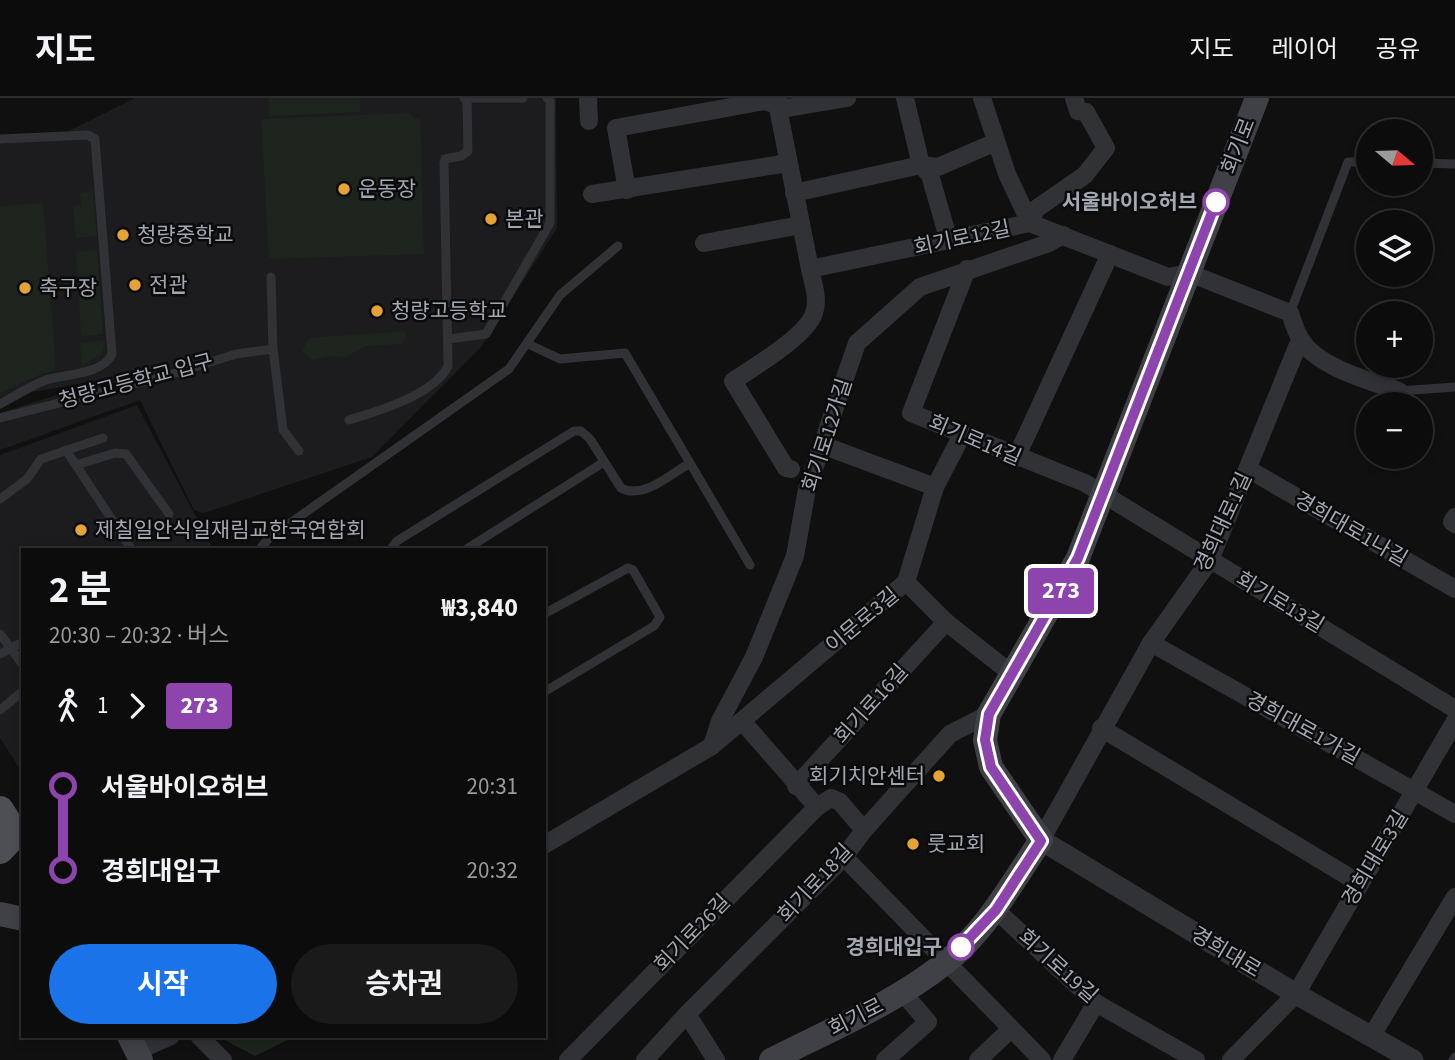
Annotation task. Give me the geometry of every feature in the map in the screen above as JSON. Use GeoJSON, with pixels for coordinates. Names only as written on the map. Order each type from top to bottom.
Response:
{"type":"FeatureCollection","features":[{"type":"Feature","properties":{"kind":"main road","name":"회기로"},"geometry":{"type":"LineString","coordinates":[[771,1060],[903,993],[947,962],[996,910],[1041,841],[991,767],[985,740],[989,714],[1063,588],[1103,497],[1257,98]]}},
{"type":"Feature","properties":{"kind":"main road"},"geometry":{"type":"LineString","coordinates":[[0,810],[12,844]]}},
{"type":"Feature","properties":{"kind":"main road"},"geometry":{"type":"LineString","coordinates":[[0,914],[21,919]]}},
{"type":"Feature","properties":{"kind":"street"},"geometry":{"type":"LineString","coordinates":[[588,98],[589,121]]}},
{"type":"Feature","properties":{"kind":"street"},"geometry":{"type":"LineString","coordinates":[[627,190],[616,128],[765,101],[777,102],[788,108],[847,98]]}},
{"type":"Feature","properties":{"kind":"street"},"geometry":{"type":"LineString","coordinates":[[905,98],[921,165],[930,175],[949,241]]}},
{"type":"Feature","properties":{"kind":"street"},"geometry":{"type":"LineString","coordinates":[[1030,223],[1036,209],[1085,175],[1106,146],[1086,112],[1079,112],[1074,98]]}},
{"type":"Feature","properties":{"kind":"street"},"geometry":{"type":"LineString","coordinates":[[987,100],[996,142],[1030,223]]}},
{"type":"Feature","properties":{"kind":"street"},"geometry":{"type":"LineString","coordinates":[[777,102],[815,291],[814,314],[796,336],[733,381],[786,468],[804,472]]}},
{"type":"Feature","properties":{"kind":"street"},"geometry":{"type":"LineString","coordinates":[[794,193],[921,165],[938,167],[996,142]]}},
{"type":"Feature","properties":{"kind":"street"},"geometry":{"type":"LineString","coordinates":[[592,194],[788,163]]}},
{"type":"Feature","properties":{"kind":"street","name":"회기로12길"},"geometry":{"type":"LineString","coordinates":[[810,269],[1030,223],[1168,277],[1189,273]]}},
{"type":"Feature","properties":{"kind":"street"},"geometry":{"type":"LineString","coordinates":[[704,243],[800,225]]}},
{"type":"Feature","properties":{"kind":"street","name":"회기로12가길"},"geometry":{"type":"LineString","coordinates":[[712,746],[720,721],[754,657],[795,556],[804,472],[822,445],[857,344],[920,287],[1049,243],[1063,235]]}},
{"type":"Feature","properties":{"kind":"street"},"geometry":{"type":"LineString","coordinates":[[1016,458],[1110,254]]}},
{"type":"Feature","properties":{"kind":"street","name":"회기로14길"},"geometry":{"type":"LineString","coordinates":[[967,269],[911,413],[1016,458],[1085,483],[1103,497]]}},
{"type":"Feature","properties":{"kind":"street"},"geometry":{"type":"LineString","coordinates":[[1189,273],[1290,313],[1300,340],[1346,373],[1399,391]]}},
{"type":"Feature","properties":{"kind":"street","name":"경희대로1길"},"geometry":{"type":"LineString","coordinates":[[1041,841],[1101,728],[1151,643],[1210,560],[1300,340]]}},
{"type":"Feature","properties":{"kind":"street","name":"이문로3길"},"geometry":{"type":"LineString","coordinates":[[546,844],[712,746],[906,582],[934,488],[962,435]]}},
{"type":"Feature","properties":{"kind":"street"},"geometry":{"type":"LineString","coordinates":[[822,445],[934,488]]}},
{"type":"Feature","properties":{"kind":"street","name":"경희대로1나길"},"geometry":{"type":"LineString","coordinates":[[1248,469],[1455,589]]}},
{"type":"Feature","properties":{"kind":"street","name":"회기로13길"},"geometry":{"type":"LineString","coordinates":[[1103,497],[1455,709]]}},
{"type":"Feature","properties":{"kind":"street"},"geometry":{"type":"LineString","coordinates":[[1455,517],[1452,522],[1455,524]]}},
{"type":"Feature","properties":{"kind":"street"},"geometry":{"type":"LineString","coordinates":[[906,582],[946,622],[1012,674]]}},
{"type":"Feature","properties":{"kind":"street","name":"회기로16길"},"geometry":{"type":"LineString","coordinates":[[796,786],[946,622]]}},
{"type":"Feature","properties":{"kind":"street","name":"경희대로1가길"},"geometry":{"type":"LineString","coordinates":[[1151,643],[1455,814]]}},
{"type":"Feature","properties":{"kind":"street","name":"회기로18길"},"geometry":{"type":"LineString","coordinates":[[645,1060],[687,1014],[844,857],[864,830],[950,734],[989,714]]}},
{"type":"Feature","properties":{"kind":"street"},"geometry":{"type":"LineString","coordinates":[[742,721],[817,807],[831,798],[840,802],[864,830]]}},
{"type":"Feature","properties":{"kind":"street","name":"경희대로3길"},"geometry":{"type":"LineString","coordinates":[[1231,1060],[1296,994],[1455,721]]}},
{"type":"Feature","properties":{"kind":"street"},"geometry":{"type":"LineString","coordinates":[[1101,728],[1359,883]]}},
{"type":"Feature","properties":{"kind":"street","name":"회기로26길"},"geometry":{"type":"LineString","coordinates":[[568,1060],[817,807]]}},
{"type":"Feature","properties":{"kind":"street","name":"경희대로"},"geometry":{"type":"LineString","coordinates":[[1041,841],[1296,994],[1413,1060]]}},
{"type":"Feature","properties":{"kind":"street"},"geometry":{"type":"LineString","coordinates":[[844,857],[1042,1060]]}},
{"type":"Feature","properties":{"kind":"street"},"geometry":{"type":"LineString","coordinates":[[1371,1037],[1455,897]]}},
{"type":"Feature","properties":{"kind":"street","name":"회기로19길"},"geometry":{"type":"LineString","coordinates":[[996,910],[1096,1003],[1196,1060]]}},
{"type":"Feature","properties":{"kind":"street","name":"회기로"},"geometry":{"type":"LineString","coordinates":[[885,1060],[928,1022],[903,993]]}},
{"type":"Feature","properties":{"kind":"street"},"geometry":{"type":"LineString","coordinates":[[1062,1060],[1096,1003]]}},
{"type":"Feature","properties":{"kind":"street"},"geometry":{"type":"LineString","coordinates":[[687,1014],[716,1060]]}},
{"type":"Feature","properties":{"kind":"street"},"geometry":{"type":"LineString","coordinates":[[978,1060],[1011,1029]]}},
{"type":"Feature","properties":{"kind":"street"},"geometry":{"type":"LineString","coordinates":[[136,1049],[166,1038]]}},
{"type":"Feature","properties":{"kind":"street"},"geometry":{"type":"LineString","coordinates":[[201,1038],[223,1060]]}},
{"type":"Feature","properties":{"kind":"lane"},"geometry":{"type":"LineString","coordinates":[[349,419],[401,405],[449,366],[445,159],[461,156],[468,151],[465,98],[523,98]]}},
{"type":"Feature","properties":{"kind":"lane"},"geometry":{"type":"LineString","coordinates":[[449,339],[486,334],[548,229],[550,101],[547,98]]}},
{"type":"Feature","properties":{"kind":"lane"},"geometry":{"type":"LineString","coordinates":[[0,139],[88,135],[95,139],[112,349],[110,359],[86,372],[43,381],[0,404]]}},
{"type":"Feature","properties":{"kind":"lane"},"geometry":{"type":"LineString","coordinates":[[1290,313],[1348,162],[1356,162]]}},
{"type":"Feature","properties":{"kind":"lane"},"geometry":{"type":"LineString","coordinates":[[1433,163],[1455,164]]}},
{"type":"Feature","properties":{"kind":"lane"},"geometry":{"type":"LineString","coordinates":[[261,548],[269,538],[502,376],[528,344],[560,295],[618,246]]}},
{"type":"Feature","properties":{"kind":"lane"},"geometry":{"type":"LineString","coordinates":[[271,277],[273,349],[283,429],[299,451]]}},
{"type":"Feature","properties":{"kind":"lane"},"geometry":{"type":"LineString","coordinates":[[528,344],[560,359],[625,353],[750,565]]}},
{"type":"Feature","properties":{"kind":"lane","name":"청량고등학교 입구"},"geometry":{"type":"LineString","coordinates":[[0,418],[166,376],[236,354],[273,349]]}},
{"type":"Feature","properties":{"kind":"lane"},"geometry":{"type":"LineString","coordinates":[[1399,391],[1455,387]]}},
{"type":"Feature","properties":{"kind":"lane"},"geometry":{"type":"LineString","coordinates":[[392,548],[397,541],[574,431],[586,435],[621,488],[636,493],[690,463]]}},
{"type":"Feature","properties":{"kind":"lane"},"geometry":{"type":"LineString","coordinates":[[0,499],[27,478],[41,459],[103,438]]}},
{"type":"Feature","properties":{"kind":"lane"},"geometry":{"type":"LineString","coordinates":[[66,450],[131,548]]}},
{"type":"Feature","properties":{"kind":"lane"},"geometry":{"type":"LineString","coordinates":[[76,465],[123,452],[169,514]]}},
{"type":"Feature","properties":{"kind":"lane"},"geometry":{"type":"LineString","coordinates":[[468,548],[604,462]]}},
{"type":"Feature","properties":{"kind":"lane"},"geometry":{"type":"LineString","coordinates":[[546,613],[628,568],[633,570],[660,617],[654,626],[546,691]]}},
{"type":"Feature","properties":{"kind":"lane"},"geometry":{"type":"LineString","coordinates":[[1,636],[21,662]]}},
{"type":"Feature","properties":{"kind":"lane"},"geometry":{"type":"LineString","coordinates":[[0,654],[21,643]]}},
{"type":"Feature","properties":{"kind":"lane"},"geometry":{"type":"LineString","coordinates":[[0,710],[21,693]]}},
{"type":"Feature","properties":{"kind":"shaded area","name":"청량고등학교"},"geometry":{"type":"Polygon","coordinates":[[[135,98],[556,98],[557,228],[481,347],[372,457],[204,513],[194,510],[140,400],[0,450],[0,413],[108,379],[32,392],[0,409],[0,135],[61,135],[135,98]]]}},
{"type":"Feature","properties":{"kind":"shaded area"},"geometry":{"type":"Polygon","coordinates":[[[269,98],[360,98],[360,112],[269,116],[269,98]]]}},
{"type":"Feature","properties":{"kind":"shaded area","name":"운동장"},"geometry":{"type":"Polygon","coordinates":[[[409,113],[414,119],[420,119],[424,254],[269,259],[261,119],[409,113]]]}},
{"type":"Feature","properties":{"kind":"shaded area"},"geometry":{"type":"Polygon","coordinates":[[[93,191],[97,236],[76,238],[73,206],[81,205],[80,193],[93,191]]]}},
{"type":"Feature","properties":{"kind":"shaded area","name":"축구장"},"geometry":{"type":"Polygon","coordinates":[[[43,203],[56,370],[0,393],[0,206],[43,203]]]}},
{"type":"Feature","properties":{"kind":"shaded area"},"geometry":{"type":"Polygon","coordinates":[[[97,250],[103,334],[81,336],[76,252],[97,250]]]}},
{"type":"Feature","properties":{"kind":"shaded area"},"geometry":{"type":"Polygon","coordinates":[[[405,331],[407,337],[402,344],[366,346],[345,357],[328,356],[313,360],[302,352],[309,338],[405,331]]]}},
{"type":"Feature","properties":{"kind":"shaded area"},"geometry":{"type":"Polygon","coordinates":[[[105,340],[102,354],[82,366],[80,343],[105,340]]]}},
{"type":"Feature","properties":{"kind":"shaded area"},"geometry":{"type":"Polygon","coordinates":[[[137,405],[212,548],[21,548],[21,771],[0,738],[0,455],[137,405]]]}},
{"type":"Feature","properties":{"kind":"shaded area"},"geometry":{"type":"Polygon","coordinates":[[[221,1038],[292,1038],[255,1056],[221,1038]]]}},
{"type":"Feature","properties":{"kind":"bus line","name":"273"},"geometry":{"type":"LineString","coordinates":[[961,947],[996,910],[1041,841],[991,767],[985,740],[989,714],[1078,558],[1216,202]]}},
{"type":"Feature","properties":{"kind":"place","name":"운동장"},"geometry":{"type":"Point","coordinates":[344,189]}},
{"type":"Feature","properties":{"kind":"place","name":"서울바이오허브"},"geometry":{"type":"Point","coordinates":[1216,202]}},
{"type":"Feature","properties":{"kind":"place","name":"본관"},"geometry":{"type":"Point","coordinates":[491,219]}},
{"type":"Feature","properties":{"kind":"place","name":"청량중학교"},"geometry":{"type":"Point","coordinates":[123,235]}},
{"type":"Feature","properties":{"kind":"place","name":"전관"},"geometry":{"type":"Point","coordinates":[135,285]}},
{"type":"Feature","properties":{"kind":"place","name":"축구장"},"geometry":{"type":"Point","coordinates":[25,288]}},
{"type":"Feature","properties":{"kind":"place","name":"청량고등학교"},"geometry":{"type":"Point","coordinates":[377,311]}},
{"type":"Feature","properties":{"kind":"place","name":"제칠일안식일재림교한국연합회"},"geometry":{"type":"Point","coordinates":[81,530]}},
{"type":"Feature","properties":{"kind":"place","name":"회기치안센터"},"geometry":{"type":"Point","coordinates":[939,776]}},
{"type":"Feature","properties":{"kind":"place","name":"룻교회"},"geometry":{"type":"Point","coordinates":[913,844]}},
{"type":"Feature","properties":{"kind":"place","name":"경희대입구"},"geometry":{"type":"Point","coordinates":[961,947]}}]}
